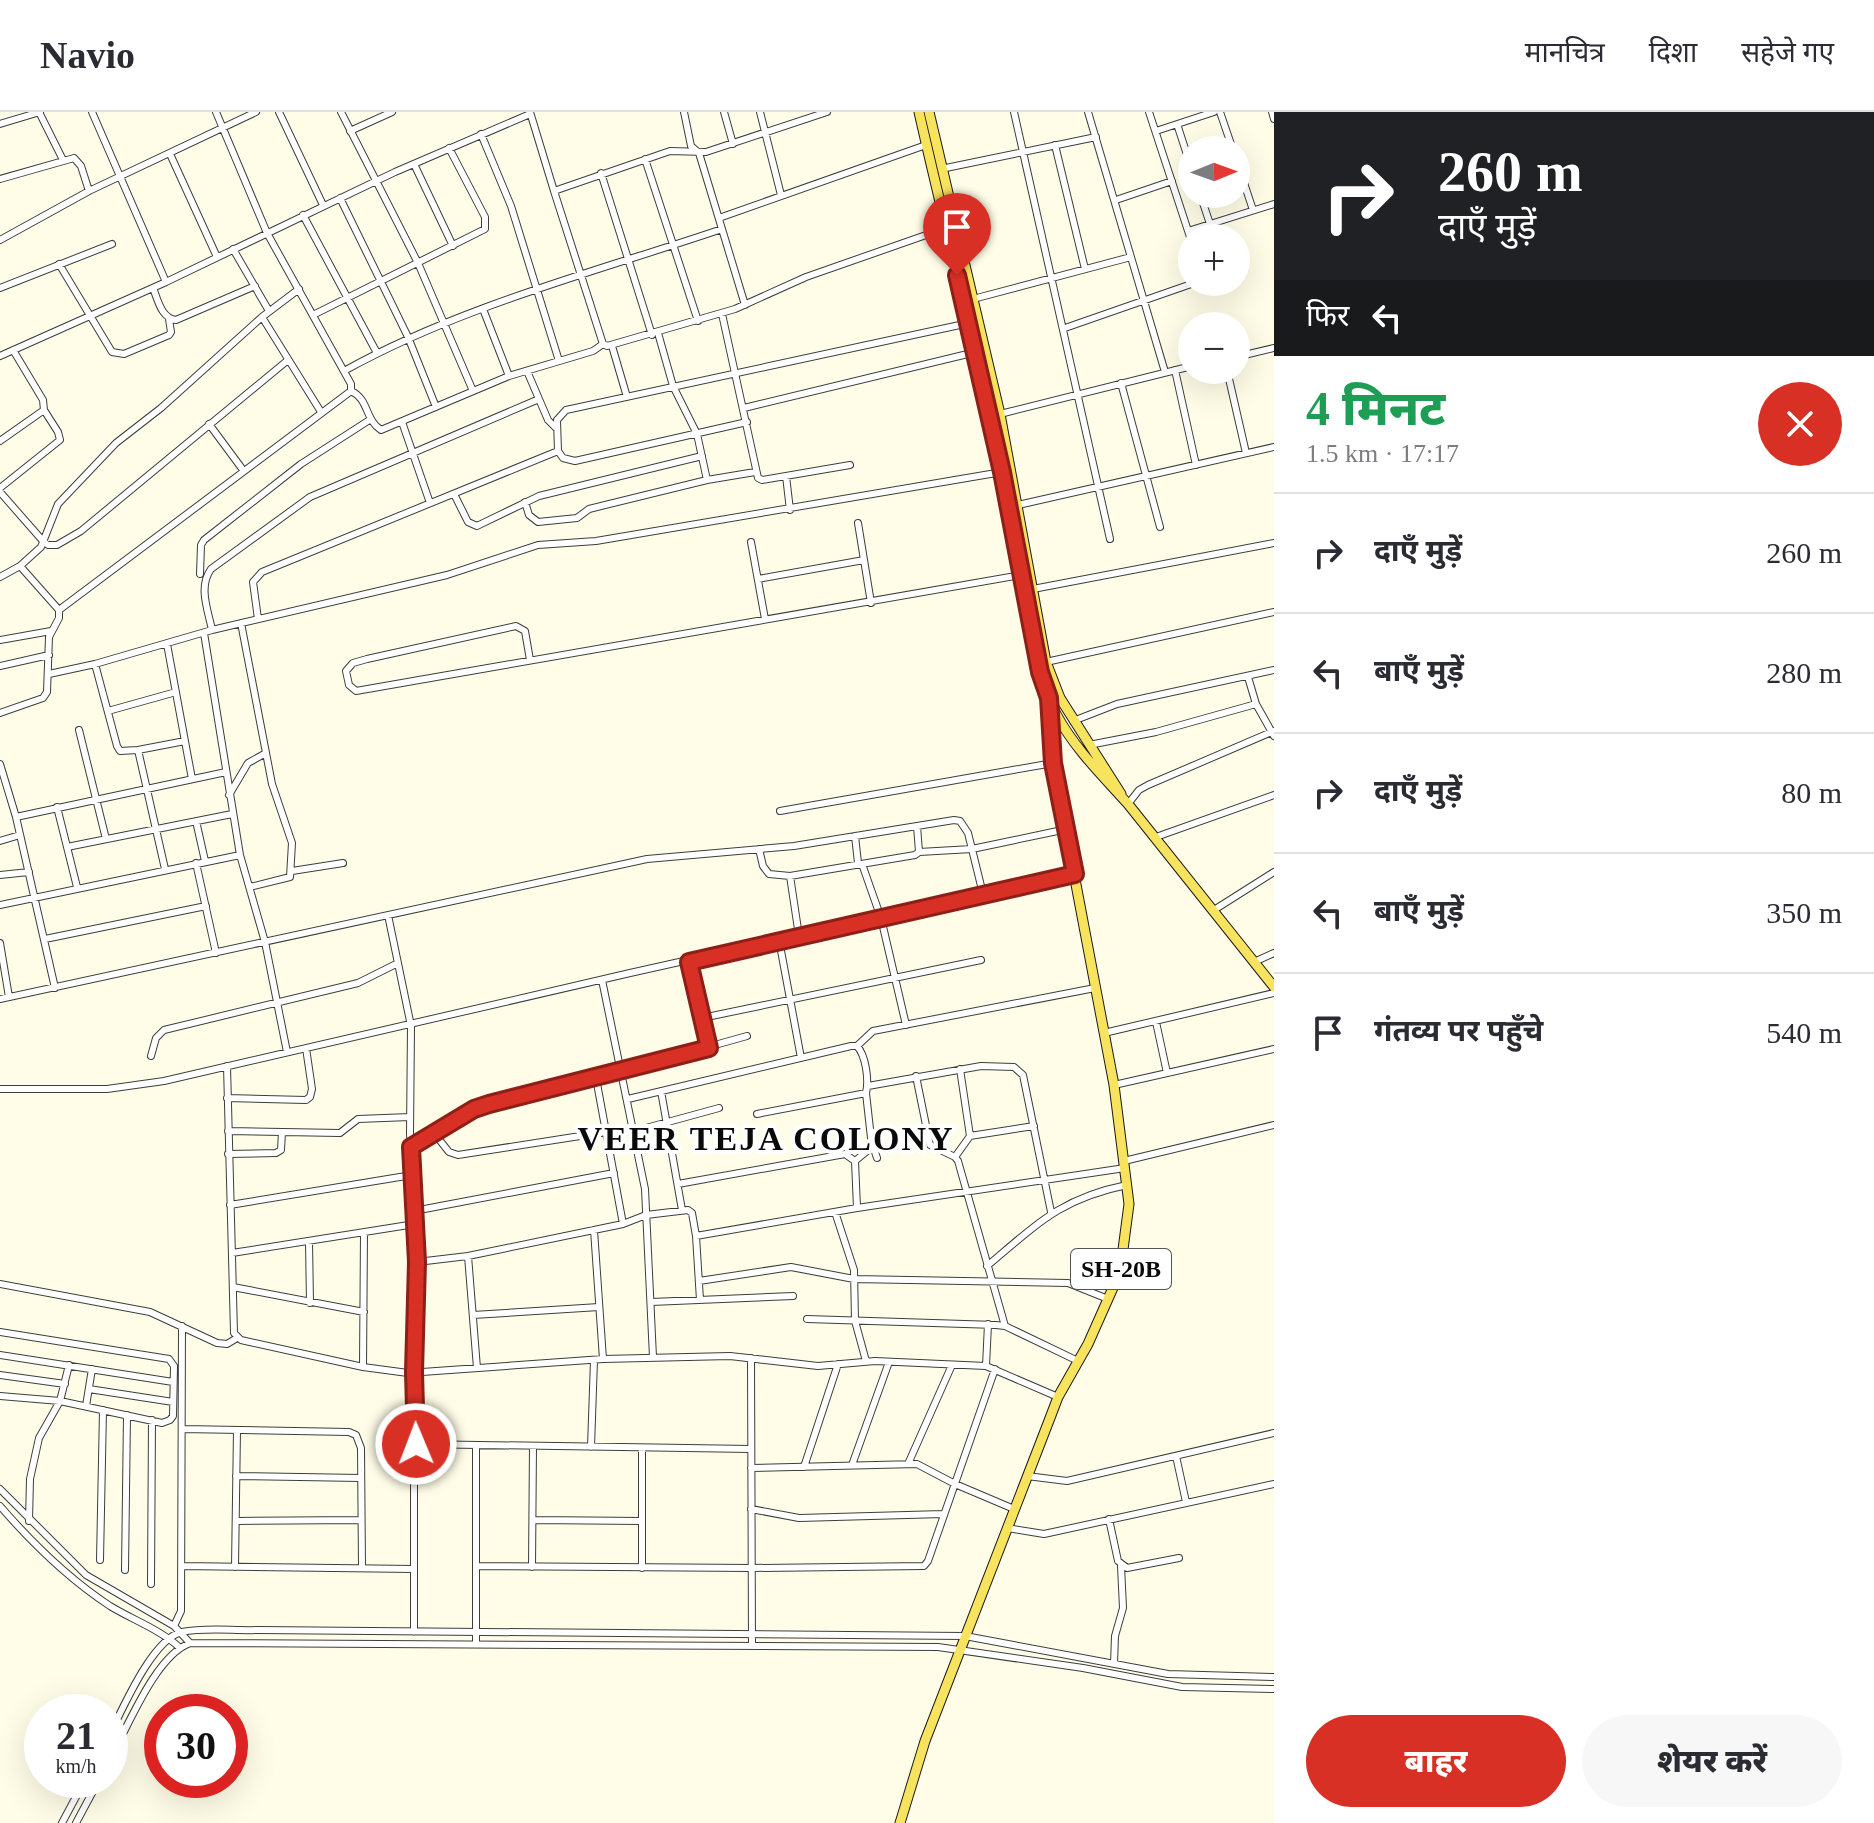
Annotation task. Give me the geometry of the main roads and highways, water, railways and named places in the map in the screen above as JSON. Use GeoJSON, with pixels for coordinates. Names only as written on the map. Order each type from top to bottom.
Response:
{"type":"FeatureCollection","features":[{"type":"Feature","properties":{"kind":"main road"},"geometry":{"type":"LineString","coordinates":[[919,112],[1002,472],[1040,672],[1049,698],[1068,733],[1109,786],[1125,800]]}},
{"type":"Feature","properties":{"kind":"main road"},"geometry":{"type":"LineString","coordinates":[[929,112],[1000,414],[1046,662],[1052,680],[1073,721],[1125,800],[1274,987]]}},
{"type":"Feature","properties":{"kind":"main road","name":"SH-20B"},"geometry":{"type":"LineString","coordinates":[[900,1823],[925,1741],[1058,1397],[1123,1263],[1129,1215],[1127,1185],[1114,1085],[1053,763],[1049,698],[1052,680]]}},
{"type":"Feature","properties":{"kind":"district","name":"VEER TEJA COLONY"},"geometry":{"type":"Point","coordinates":[766,1138]}}]}
